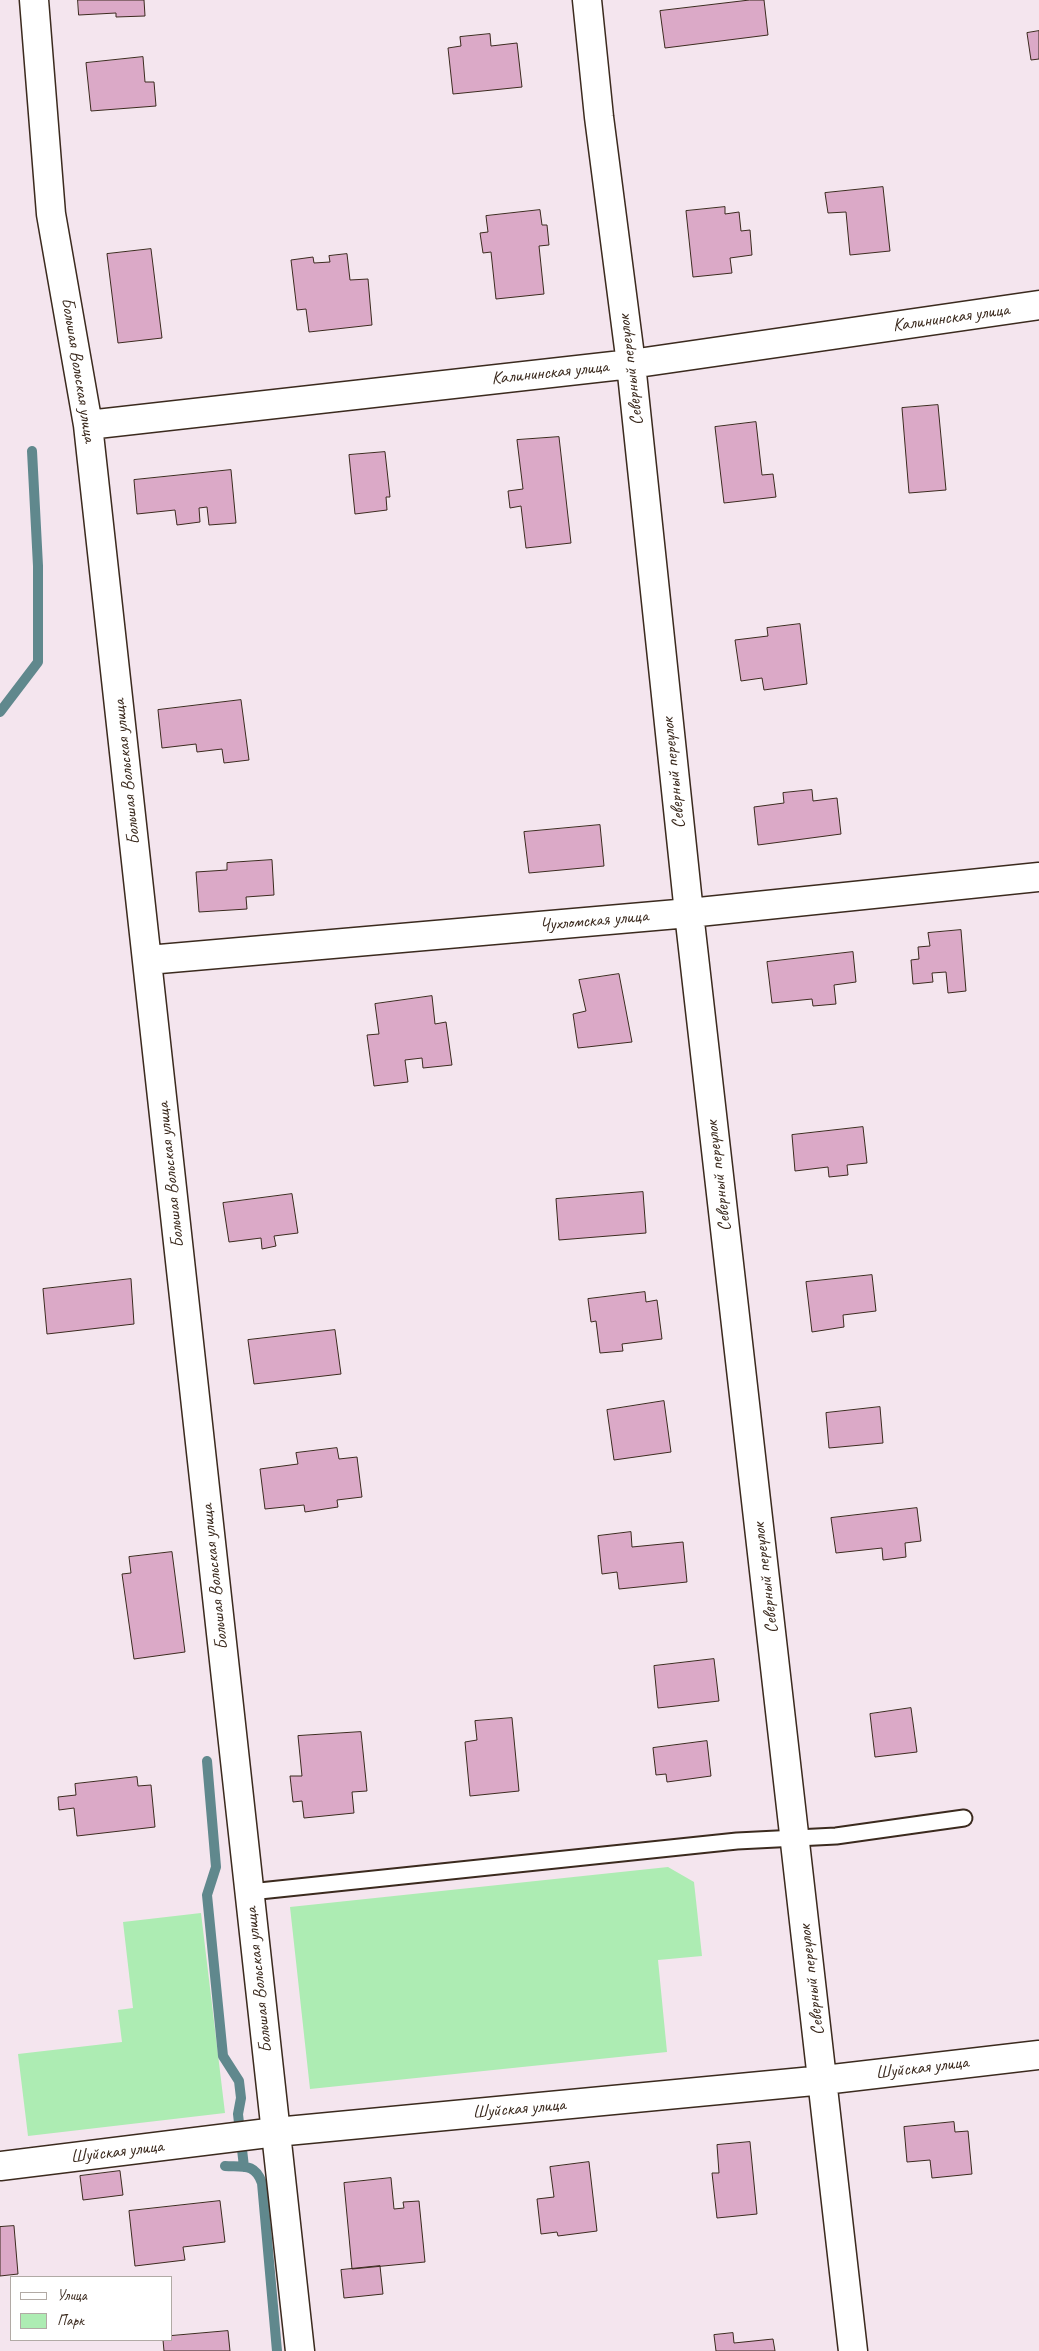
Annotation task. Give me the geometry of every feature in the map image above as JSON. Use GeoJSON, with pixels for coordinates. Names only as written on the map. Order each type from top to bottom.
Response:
{"type":"FeatureCollection","features":[{"type":"Feature","properties":{"kind":"street","name":"Большая Вольская улица"},"geometry":{"type":"LineString","coordinates":[[34,0],[51,214],[88,425],[300,2351]]}},
{"type":"Feature","properties":{"kind":"street","name":"Северный переулок"},"geometry":{"type":"LineString","coordinates":[[587,0],[599,117],[631,364],[689,913],[824,2080],[853,2351]]}},
{"type":"Feature","properties":{"kind":"street","name":"Калининская улица"},"geometry":{"type":"LineString","coordinates":[[88,425],[631,364],[1039,305]]}},
{"type":"Feature","properties":{"kind":"street","name":"Чухломская улица"},"geometry":{"type":"LineString","coordinates":[[148,960],[689,913],[1039,877]]}},
{"type":"Feature","properties":{"kind":"street","name":"Шуйская улица"},"geometry":{"type":"LineString","coordinates":[[0,2166],[276,2132],[824,2080],[1039,2054]]}},
{"type":"Feature","properties":{"kind":"lane"},"geometry":{"type":"LineString","coordinates":[[250,1892],[737,1842],[836,1836],[964,1818]]}},
{"type":"Feature","properties":{"kind":"green space"},"geometry":{"type":"Polygon","coordinates":[[[668,1867],[694,1882],[702,1956],[658,1960],[667,2052],[310,2089],[290,1907],[668,1867]]]}},
{"type":"Feature","properties":{"kind":"green space"},"geometry":{"type":"Polygon","coordinates":[[[201,1913],[225,2113],[28,2136],[18,2054],[122,2042],[118,2010],[133,2008],[123,1922],[201,1913]]]}},
{"type":"Feature","properties":{"kind":"building"},"geometry":{"type":"Polygon","coordinates":[[[78,0],[144,0],[145,16],[116,17],[116,13],[79,15],[78,0]]]}},
{"type":"Feature","properties":{"kind":"building"},"geometry":{"type":"Polygon","coordinates":[[[764,0],[768,35],[665,48],[660,11],[764,0]]]}},
{"type":"Feature","properties":{"kind":"building"},"geometry":{"type":"Polygon","coordinates":[[[1039,31],[1039,59],[1031,60],[1027,33],[1039,31]]]}},
{"type":"Feature","properties":{"kind":"building"},"geometry":{"type":"Polygon","coordinates":[[[490,34],[491,46],[517,43],[522,87],[453,94],[448,48],[461,46],[460,37],[490,34]]]}},
{"type":"Feature","properties":{"kind":"building"},"geometry":{"type":"Polygon","coordinates":[[[143,57],[145,82],[154,82],[156,106],[91,111],[86,63],[143,57]]]}},
{"type":"Feature","properties":{"kind":"building"},"geometry":{"type":"Polygon","coordinates":[[[883,187],[890,251],[850,255],[846,212],[828,213],[825,193],[883,187]]]}},
{"type":"Feature","properties":{"kind":"building"},"geometry":{"type":"Polygon","coordinates":[[[725,207],[725,214],[739,212],[741,231],[750,230],[752,255],[730,258],[732,273],[693,277],[686,211],[725,207]]]}},
{"type":"Feature","properties":{"kind":"building"},"geometry":{"type":"Polygon","coordinates":[[[540,210],[542,225],[547,225],[549,245],[539,246],[544,294],[496,299],[491,252],[483,253],[480,233],[488,232],[486,216],[540,210]]]}},
{"type":"Feature","properties":{"kind":"building"},"geometry":{"type":"Polygon","coordinates":[[[151,249],[162,338],[118,343],[107,254],[151,249]]]}},
{"type":"Feature","properties":{"kind":"building"},"geometry":{"type":"Polygon","coordinates":[[[347,254],[350,280],[368,279],[372,325],[309,332],[306,309],[297,310],[291,260],[313,257],[314,263],[330,262],[329,256],[347,254]]]}},
{"type":"Feature","properties":{"kind":"building"},"geometry":{"type":"Polygon","coordinates":[[[938,405],[946,490],[909,493],[902,408],[938,405]]]}},
{"type":"Feature","properties":{"kind":"building"},"geometry":{"type":"Polygon","coordinates":[[[756,422],[762,475],[773,474],[776,497],[724,503],[715,427],[756,422]]]}},
{"type":"Feature","properties":{"kind":"building"},"geometry":{"type":"Polygon","coordinates":[[[559,437],[571,543],[526,548],[521,506],[510,508],[508,491],[523,489],[517,440],[559,437]]]}},
{"type":"Feature","properties":{"kind":"building"},"geometry":{"type":"Polygon","coordinates":[[[385,452],[390,497],[386,497],[387,510],[355,514],[349,455],[385,452]]]}},
{"type":"Feature","properties":{"kind":"building"},"geometry":{"type":"Polygon","coordinates":[[[231,470],[236,523],[209,525],[207,507],[199,508],[200,522],[177,525],[175,510],[137,514],[134,480],[231,470]]]}},
{"type":"Feature","properties":{"kind":"building"},"geometry":{"type":"Polygon","coordinates":[[[800,624],[807,684],[764,690],[762,678],[741,681],[735,640],[768,636],[767,628],[800,624]]]}},
{"type":"Feature","properties":{"kind":"building"},"geometry":{"type":"Polygon","coordinates":[[[241,700],[249,760],[224,763],[222,749],[197,752],[196,744],[162,748],[158,710],[241,700]]]}},
{"type":"Feature","properties":{"kind":"building"},"geometry":{"type":"Polygon","coordinates":[[[812,790],[813,801],[837,798],[841,834],[758,845],[754,807],[784,803],[783,793],[812,790]]]}},
{"type":"Feature","properties":{"kind":"building"},"geometry":{"type":"Polygon","coordinates":[[[600,825],[604,866],[529,873],[524,832],[600,825]]]}},
{"type":"Feature","properties":{"kind":"building"},"geometry":{"type":"Polygon","coordinates":[[[272,860],[274,895],[246,897],[247,909],[199,912],[196,872],[227,870],[227,863],[272,860]]]}},
{"type":"Feature","properties":{"kind":"building"},"geometry":{"type":"Polygon","coordinates":[[[961,930],[966,991],[948,993],[946,972],[932,973],[933,982],[913,984],[911,960],[919,959],[918,947],[930,946],[928,933],[961,930]]]}},
{"type":"Feature","properties":{"kind":"building"},"geometry":{"type":"Polygon","coordinates":[[[853,952],[856,982],[834,985],[836,1004],[813,1006],[812,999],[772,1003],[767,962],[853,952]]]}},
{"type":"Feature","properties":{"kind":"building"},"geometry":{"type":"Polygon","coordinates":[[[619,974],[632,1042],[578,1048],[573,1014],[586,1011],[579,980],[619,974]]]}},
{"type":"Feature","properties":{"kind":"building"},"geometry":{"type":"Polygon","coordinates":[[[432,996],[435,1024],[446,1022],[452,1065],[423,1068],[422,1058],[405,1060],[408,1082],[374,1086],[367,1035],[379,1034],[375,1004],[432,996]]]}},
{"type":"Feature","properties":{"kind":"building"},"geometry":{"type":"Polygon","coordinates":[[[863,1127],[867,1163],[847,1165],[848,1175],[829,1177],[828,1167],[795,1171],[792,1135],[863,1127]]]}},
{"type":"Feature","properties":{"kind":"building"},"geometry":{"type":"Polygon","coordinates":[[[643,1192],[646,1233],[559,1240],[556,1199],[643,1192]]]}},
{"type":"Feature","properties":{"kind":"building"},"geometry":{"type":"Polygon","coordinates":[[[292,1194],[298,1233],[274,1236],[276,1246],[262,1249],[261,1238],[229,1242],[223,1203],[292,1194]]]}},
{"type":"Feature","properties":{"kind":"building"},"geometry":{"type":"Polygon","coordinates":[[[872,1275],[876,1311],[843,1315],[844,1327],[812,1332],[806,1282],[872,1275]]]}},
{"type":"Feature","properties":{"kind":"building"},"geometry":{"type":"Polygon","coordinates":[[[131,1279],[134,1324],[47,1334],[43,1289],[131,1279]]]}},
{"type":"Feature","properties":{"kind":"building"},"geometry":{"type":"Polygon","coordinates":[[[645,1292],[646,1302],[657,1300],[662,1339],[622,1344],[623,1351],[600,1353],[596,1321],[591,1322],[588,1299],[645,1292]]]}},
{"type":"Feature","properties":{"kind":"building"},"geometry":{"type":"Polygon","coordinates":[[[335,1330],[341,1374],[254,1384],[248,1340],[335,1330]]]}},
{"type":"Feature","properties":{"kind":"building"},"geometry":{"type":"Polygon","coordinates":[[[664,1401],[671,1452],[614,1460],[607,1410],[664,1401]]]}},
{"type":"Feature","properties":{"kind":"building"},"geometry":{"type":"Polygon","coordinates":[[[880,1407],[883,1443],[829,1448],[826,1413],[880,1407]]]}},
{"type":"Feature","properties":{"kind":"building"},"geometry":{"type":"Polygon","coordinates":[[[337,1448],[339,1459],[357,1457],[362,1497],[337,1500],[338,1507],[305,1512],[304,1505],[265,1509],[260,1469],[298,1464],[296,1453],[337,1448]]]}},
{"type":"Feature","properties":{"kind":"building"},"geometry":{"type":"Polygon","coordinates":[[[917,1508],[921,1541],[905,1543],[906,1557],[883,1560],[882,1548],[836,1553],[831,1518],[917,1508]]]}},
{"type":"Feature","properties":{"kind":"building"},"geometry":{"type":"Polygon","coordinates":[[[631,1532],[632,1547],[683,1542],[687,1582],[619,1589],[617,1572],[602,1574],[598,1536],[631,1532]]]}},
{"type":"Feature","properties":{"kind":"building"},"geometry":{"type":"Polygon","coordinates":[[[172,1552],[185,1652],[134,1659],[122,1574],[131,1573],[129,1557],[172,1552]]]}},
{"type":"Feature","properties":{"kind":"building"},"geometry":{"type":"Polygon","coordinates":[[[714,1659],[719,1701],[658,1708],[654,1666],[714,1659]]]}},
{"type":"Feature","properties":{"kind":"building"},"geometry":{"type":"Polygon","coordinates":[[[911,1708],[917,1752],[875,1757],[870,1714],[911,1708]]]}},
{"type":"Feature","properties":{"kind":"building"},"geometry":{"type":"Polygon","coordinates":[[[512,1718],[519,1791],[470,1796],[465,1742],[477,1740],[475,1721],[512,1718]]]}},
{"type":"Feature","properties":{"kind":"building"},"geometry":{"type":"Polygon","coordinates":[[[361,1732],[367,1791],[352,1792],[354,1813],[304,1818],[302,1801],[293,1802],[290,1776],[302,1776],[298,1736],[361,1732]]]}},
{"type":"Feature","properties":{"kind":"building"},"geometry":{"type":"Polygon","coordinates":[[[707,1741],[711,1776],[667,1782],[666,1774],[656,1775],[653,1748],[707,1741]]]}},
{"type":"Feature","properties":{"kind":"building"},"geometry":{"type":"Polygon","coordinates":[[[137,1777],[138,1786],[151,1785],[155,1827],[77,1836],[74,1808],[59,1810],[58,1797],[76,1795],[75,1784],[137,1777]]]}},
{"type":"Feature","properties":{"kind":"building"},"geometry":{"type":"Polygon","coordinates":[[[954,2122],[955,2132],[968,2131],[972,2174],[932,2178],[930,2160],[907,2162],[904,2127],[954,2122]]]}},
{"type":"Feature","properties":{"kind":"building"},"geometry":{"type":"Polygon","coordinates":[[[750,2142],[757,2214],[717,2218],[712,2173],[719,2173],[717,2145],[750,2142]]]}},
{"type":"Feature","properties":{"kind":"building"},"geometry":{"type":"Polygon","coordinates":[[[589,2162],[597,2231],[558,2236],[557,2232],[541,2234],[537,2199],[554,2197],[550,2167],[589,2162]]]}},
{"type":"Feature","properties":{"kind":"building"},"geometry":{"type":"Polygon","coordinates":[[[120,2171],[123,2195],[83,2200],[80,2176],[120,2171]]]}},
{"type":"Feature","properties":{"kind":"building"},"geometry":{"type":"Polygon","coordinates":[[[391,2178],[394,2209],[404,2208],[403,2202],[419,2201],[425,2262],[352,2269],[344,2183],[391,2178]]]}},
{"type":"Feature","properties":{"kind":"building"},"geometry":{"type":"Polygon","coordinates":[[[220,2201],[225,2242],[183,2247],[185,2260],[135,2266],[129,2211],[220,2201]]]}},
{"type":"Feature","properties":{"kind":"building"},"geometry":{"type":"Polygon","coordinates":[[[14,2226],[18,2274],[0,2276],[0,2227],[14,2226]]]}},
{"type":"Feature","properties":{"kind":"building"},"geometry":{"type":"Polygon","coordinates":[[[380,2266],[383,2294],[344,2298],[341,2270],[380,2266]]]}},
{"type":"Feature","properties":{"kind":"building"},"geometry":{"type":"Polygon","coordinates":[[[228,2331],[230,2351],[164,2351],[163,2341],[172,2341],[172,2336],[228,2331]]]}},
{"type":"Feature","properties":{"kind":"building"},"geometry":{"type":"Polygon","coordinates":[[[733,2333],[734,2343],[773,2339],[775,2351],[716,2351],[714,2335],[733,2333]]]}},
{"type":"Feature","properties":{"kind":"waterway"},"geometry":{"type":"LineString","coordinates":[[0,712],[38,662],[38,566],[32,451]]}},
{"type":"Feature","properties":{"kind":"waterway"},"geometry":{"type":"LineString","coordinates":[[207,1761],[216,1867],[207,1895],[223,2056],[239,2081],[241,2098],[238,2114],[244,2167]]}},
{"type":"Feature","properties":{"kind":"waterway"},"geometry":{"type":"LineString","coordinates":[[225,2166],[248,2167],[256,2172],[262,2183],[277,2351]]}}]}
